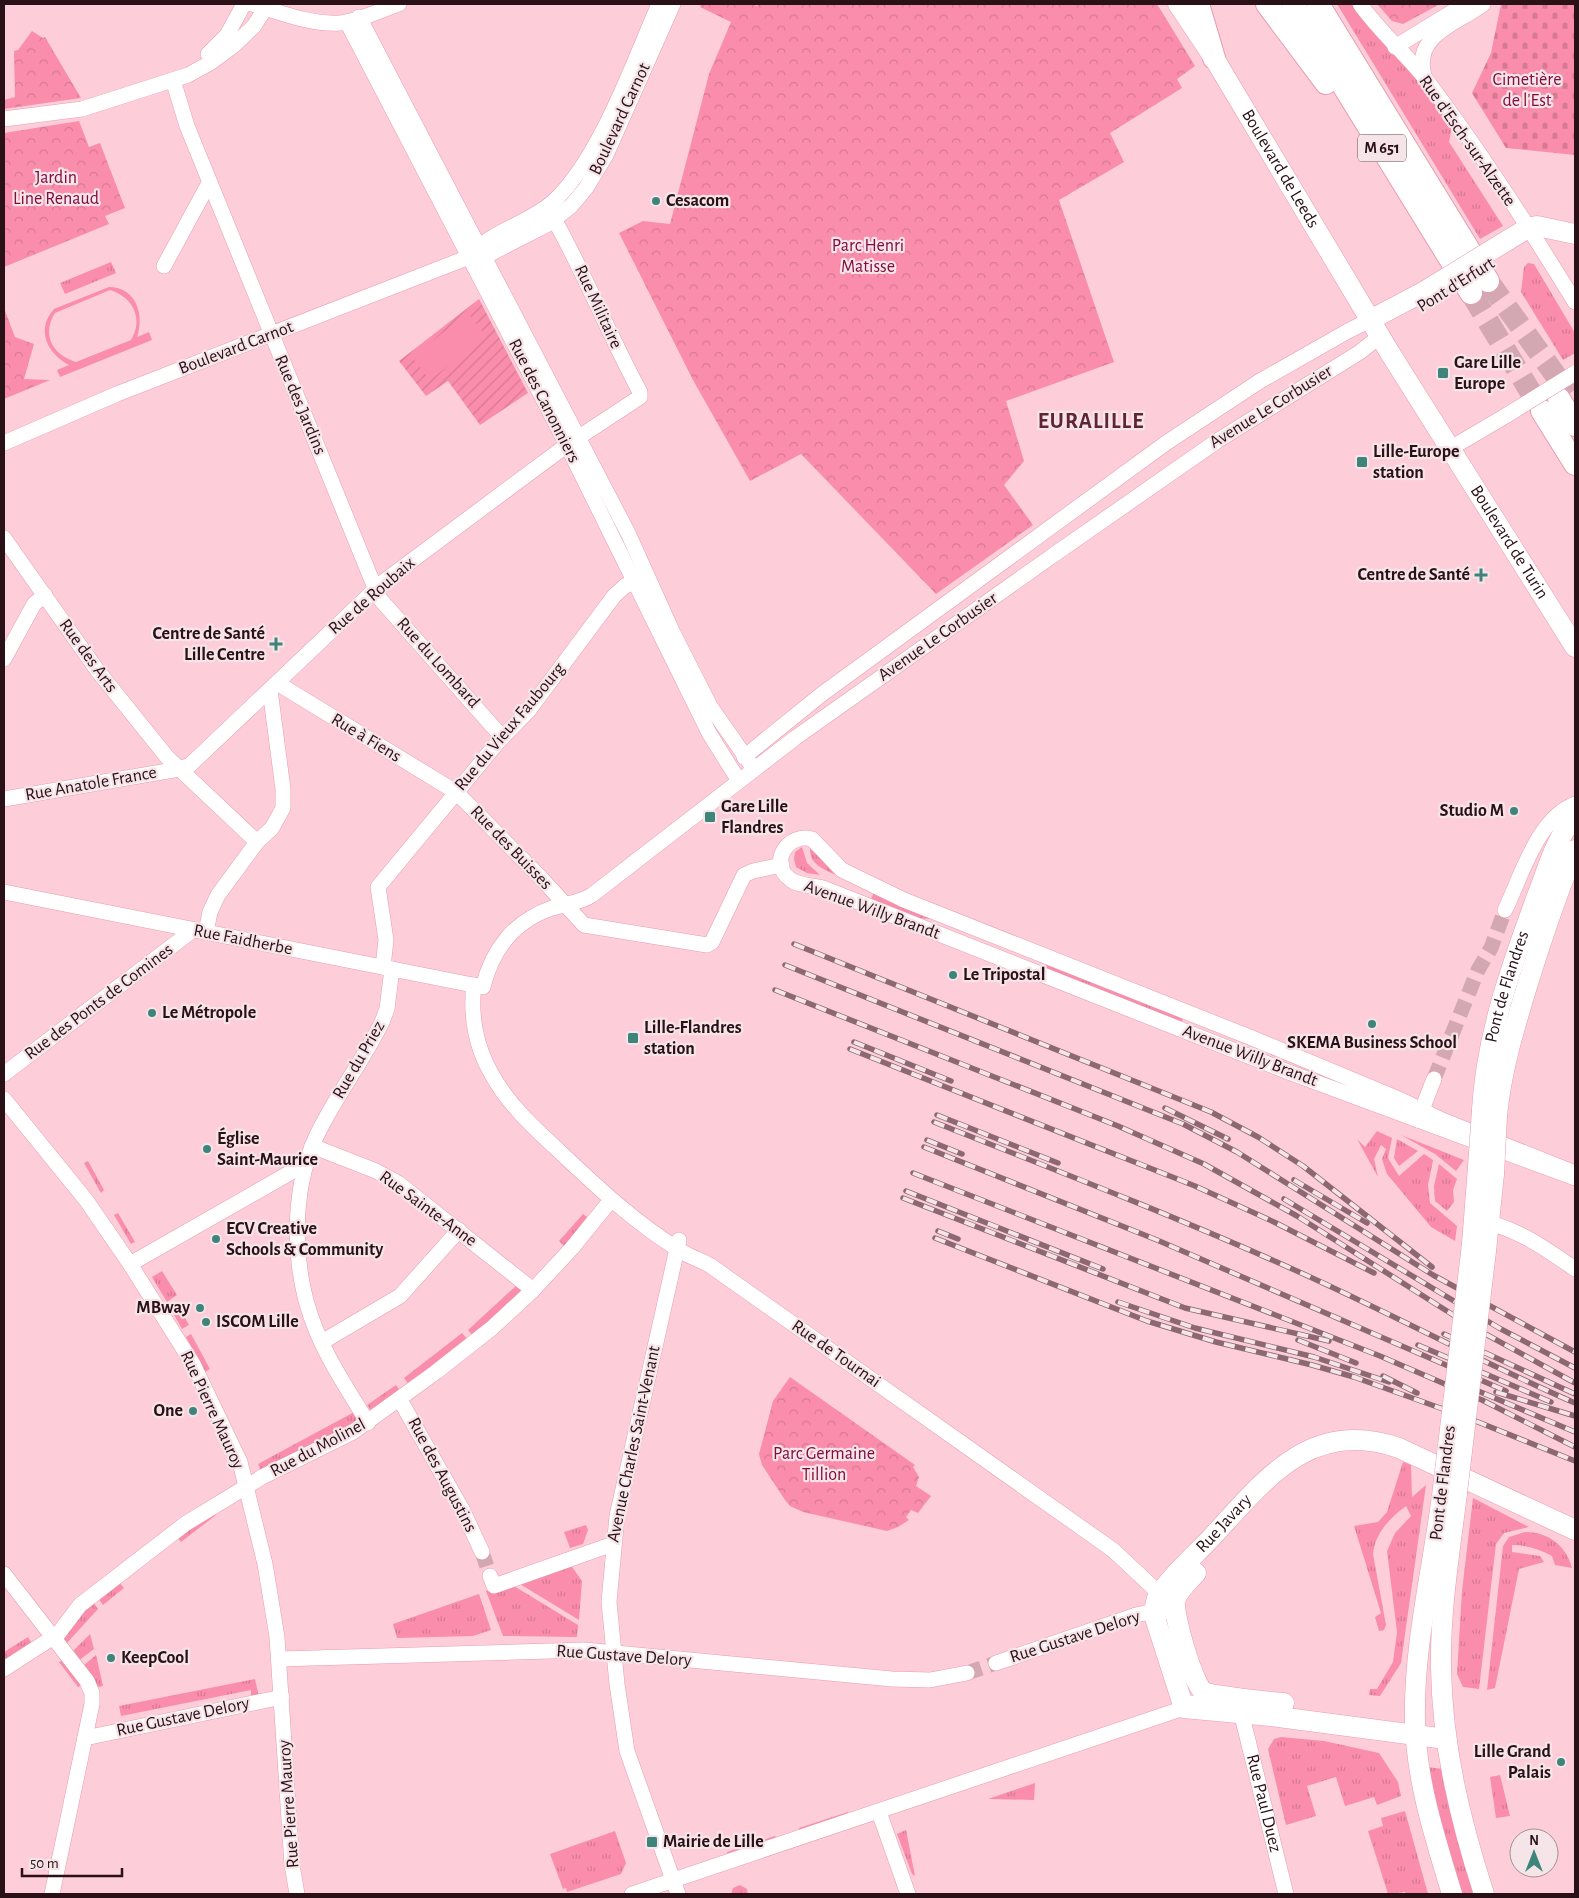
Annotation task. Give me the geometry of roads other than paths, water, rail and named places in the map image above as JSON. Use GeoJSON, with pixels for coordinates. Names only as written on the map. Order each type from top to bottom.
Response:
{"type":"FeatureCollection","features":[{"type":"Feature","properties":{"kind":"highway"},"geometry":{"type":"LineString","coordinates":[[1198,4],[1214,58]]}},
{"type":"Feature","properties":{"kind":"highway"},"geometry":{"type":"LineString","coordinates":[[1267,4],[1302,48],[1381,165],[1444,249]]}},
{"type":"Feature","properties":{"kind":"highway","name":"M 651"},"geometry":{"type":"LineString","coordinates":[[1293,4],[1444,249],[1480,287],[1366,83],[1318,4]]}},
{"type":"Feature","properties":{"kind":"highway"},"geometry":{"type":"LineString","coordinates":[[1331,4],[1366,83]]}},
{"type":"Feature","properties":{"kind":"highway"},"geometry":{"type":"LineString","coordinates":[[1564,396],[1575,425]]}},
{"type":"Feature","properties":{"kind":"highway"},"geometry":{"type":"LineString","coordinates":[[1564,396],[1575,464]]}},
{"type":"Feature","properties":{"kind":"main road","name":"Boulevard de Leeds"},"geometry":{"type":"LineString","coordinates":[[1178,4],[1214,58],[1375,328]]}},
{"type":"Feature","properties":{"kind":"main road"},"geometry":{"type":"LineString","coordinates":[[1575,234],[1537,226],[1532,233],[1575,248]]}},
{"type":"Feature","properties":{"kind":"main road","name":"Pont d'Erfurt"},"geometry":{"type":"LineString","coordinates":[[1375,328],[1397,321],[1428,296],[1532,233]]}},
{"type":"Feature","properties":{"kind":"main road","name":"Boulevard de Turin"},"geometry":{"type":"LineString","coordinates":[[1375,328],[1575,647]]}},
{"type":"Feature","properties":{"kind":"main road","name":"Pont de Flandres"},"geometry":{"type":"LineString","coordinates":[[1484,1894],[1456,1793],[1445,1732],[1441,1666],[1442,1624],[1454,1486],[1482,1222],[1489,1113],[1490,1051],[1520,943],[1555,848],[1563,831],[1575,817]]}},
{"type":"Feature","properties":{"kind":"main road","name":"Pont de Flandres"},"geometry":{"type":"LineString","coordinates":[[1489,1113],[1503,1073],[1543,935],[1575,850]]}},
{"type":"Feature","properties":{"kind":"main road","name":"Rue Javary"},"geometry":{"type":"LineString","coordinates":[[1164,1600],[1278,1478],[1310,1451],[1348,1440],[1373,1441],[1399,1448],[1454,1486],[1515,1511],[1575,1544]]}},
{"type":"Feature","properties":{"kind":"main road","name":"Pont de Flandres"},"geometry":{"type":"LineString","coordinates":[[1452,1894],[1427,1805],[1415,1728],[1420,1649],[1454,1486]]}},
{"type":"Feature","properties":{"kind":"main road","name":"Rue Javary"},"geometry":{"type":"LineString","coordinates":[[1454,1486],[1575,1530]]}},
{"type":"Feature","properties":{"kind":"main road"},"geometry":{"type":"LineString","coordinates":[[1164,1600],[1175,1608],[1177,1622],[1198,1686],[1204,1692],[1445,1732]]}},
{"type":"Feature","properties":{"kind":"main road"},"geometry":{"type":"LineString","coordinates":[[1164,1600],[1184,1708],[1415,1728]]}},
{"type":"Feature","properties":{"kind":"street"},"geometry":{"type":"LineString","coordinates":[[173,80],[223,41],[244,4]]}},
{"type":"Feature","properties":{"kind":"street"},"geometry":{"type":"LineString","coordinates":[[4,119],[82,109],[196,71],[226,51],[254,26],[262,5],[316,21],[353,20],[399,4]]}},
{"type":"Feature","properties":{"kind":"street","name":"Boulevard Carnot"},"geometry":{"type":"LineString","coordinates":[[4,443],[117,394],[270,334],[473,250],[542,211],[572,181],[598,139],[659,4]]}},
{"type":"Feature","properties":{"kind":"street","name":"Boulevard Carnot"},"geometry":{"type":"LineString","coordinates":[[473,250],[528,236],[554,219],[582,194],[606,155],[673,4]]}},
{"type":"Feature","properties":{"kind":"street","name":"Rue d'Esch-sur-Alzette"},"geometry":{"type":"LineString","coordinates":[[1360,4],[1395,47],[1424,77],[1532,233],[1575,302]]}},
{"type":"Feature","properties":{"kind":"street"},"geometry":{"type":"LineString","coordinates":[[1395,47],[1465,4]]}},
{"type":"Feature","properties":{"kind":"street"},"geometry":{"type":"LineString","coordinates":[[1424,77],[1421,59],[1425,46],[1441,32],[1483,4]]}},
{"type":"Feature","properties":{"kind":"street","name":"Rue des Canonniers"},"geometry":{"type":"LineString","coordinates":[[353,20],[573,442],[641,578],[710,733],[739,781]]}},
{"type":"Feature","properties":{"kind":"street","name":"Rue des Jardins"},"geometry":{"type":"LineString","coordinates":[[173,80],[187,126],[209,183],[375,588]]}},
{"type":"Feature","properties":{"kind":"street"},"geometry":{"type":"LineString","coordinates":[[164,266],[209,183]]}},
{"type":"Feature","properties":{"kind":"street","name":"Rue Militaire"},"geometry":{"type":"LineString","coordinates":[[554,219],[590,287],[618,352],[640,395]]}},
{"type":"Feature","properties":{"kind":"street","name":"Avenue Le Corbusier"},"geometry":{"type":"LineString","coordinates":[[744,756],[822,694],[1208,413],[1348,331],[1375,328]]}},
{"type":"Feature","properties":{"kind":"street","name":"Avenue Le Corbusier"},"geometry":{"type":"LineString","coordinates":[[502,942],[528,920],[547,910],[584,900],[592,895],[754,769],[857,693],[1217,441],[1360,352],[1375,328]]}},
{"type":"Feature","properties":{"kind":"street","name":"Rue de Roubaix"},"geometry":{"type":"LineString","coordinates":[[179,769],[196,760],[375,588],[640,395]]}},
{"type":"Feature","properties":{"kind":"street"},"geometry":{"type":"LineString","coordinates":[[1450,448],[1507,415],[1564,396]]}},
{"type":"Feature","properties":{"kind":"street","name":"Rue des Arts"},"geometry":{"type":"LineString","coordinates":[[4,538],[97,670],[179,769],[257,842]]}},
{"type":"Feature","properties":{"kind":"street","name":"Rue des Canonniers"},"geometry":{"type":"LineString","coordinates":[[641,578],[673,633],[710,706],[754,769]]}},
{"type":"Feature","properties":{"kind":"street","name":"Rue du Vieux Faubourg"},"geometry":{"type":"LineString","coordinates":[[378,887],[502,737],[529,710],[608,602],[618,591],[641,578]]}},
{"type":"Feature","properties":{"kind":"street","name":"Rue du Lombard"},"geometry":{"type":"LineString","coordinates":[[375,588],[380,598],[502,737]]}},
{"type":"Feature","properties":{"kind":"street"},"geometry":{"type":"LineString","coordinates":[[4,659],[34,604],[45,595]]}},
{"type":"Feature","properties":{"kind":"street"},"geometry":{"type":"LineString","coordinates":[[200,931],[214,900],[257,842],[272,828],[283,808],[274,687]]}},
{"type":"Feature","properties":{"kind":"street","name":"Rue à Fiens"},"geometry":{"type":"LineString","coordinates":[[274,687],[456,792]]}},
{"type":"Feature","properties":{"kind":"street","name":"Rue Anatole France"},"geometry":{"type":"LineString","coordinates":[[4,799],[179,769]]}},
{"type":"Feature","properties":{"kind":"street","name":"Rue des Buisses"},"geometry":{"type":"LineString","coordinates":[[456,792],[580,921],[587,925],[707,945],[712,942],[744,875],[753,870],[782,865]]}},
{"type":"Feature","properties":{"kind":"street"},"geometry":{"type":"LineString","coordinates":[[1505,910],[1547,824],[1558,813],[1575,804]]}},
{"type":"Feature","properties":{"kind":"street","name":"Avenue Willy Brandt"},"geometry":{"type":"LineString","coordinates":[[1575,1173],[1420,1115],[1195,1036],[823,888],[792,881],[786,876],[781,854],[788,843],[798,838],[812,839],[842,870],[904,900],[1252,1038],[1420,1115],[1575,1178]]}},
{"type":"Feature","properties":{"kind":"street","name":"Rue du Priez"},"geometry":{"type":"LineString","coordinates":[[368,1422],[322,1342],[305,1297],[300,1252],[299,1210],[306,1163],[312,1146],[382,1022],[387,1009],[388,968],[378,887]]}},
{"type":"Feature","properties":{"kind":"street","name":"Rue Faidherbe"},"geometry":{"type":"LineString","coordinates":[[4,892],[479,986]]}},
{"type":"Feature","properties":{"kind":"street","name":"Rue des Ponts de Comines"},"geometry":{"type":"LineString","coordinates":[[4,1074],[200,931]]}},
{"type":"Feature","properties":{"kind":"street","name":"Rue de Tournai"},"geometry":{"type":"LineString","coordinates":[[502,942],[479,986],[473,1014],[479,1045],[491,1074],[506,1096],[539,1133],[611,1200],[678,1243],[1114,1550],[1164,1600]]}},
{"type":"Feature","properties":{"kind":"street"},"geometry":{"type":"LineString","coordinates":[[1420,1115],[1434,1079]]}},
{"type":"Feature","properties":{"kind":"street","name":"Rue Pierre Mauroy"},"geometry":{"type":"LineString","coordinates":[[4,1099],[86,1200],[130,1264],[193,1364],[240,1462],[265,1564],[278,1659],[292,1865],[297,1894]]}},
{"type":"Feature","properties":{"kind":"street","name":"Rue Sainte-Anne"},"geometry":{"type":"LineString","coordinates":[[312,1146],[386,1176],[459,1230],[533,1290]]}},
{"type":"Feature","properties":{"kind":"street"},"geometry":{"type":"LineString","coordinates":[[130,1264],[306,1163]]}},
{"type":"Feature","properties":{"kind":"street","name":"Rue du Molinel"},"geometry":{"type":"LineString","coordinates":[[4,1669],[54,1637],[64,1628],[76,1609],[160,1541],[246,1486],[329,1445],[400,1400],[481,1337],[533,1290],[572,1248],[611,1200]]}},
{"type":"Feature","properties":{"kind":"street"},"geometry":{"type":"LineString","coordinates":[[1482,1222],[1541,1246],[1575,1269]]}},
{"type":"Feature","properties":{"kind":"street"},"geometry":{"type":"LineString","coordinates":[[322,1342],[400,1296],[459,1230]]}},
{"type":"Feature","properties":{"kind":"street","name":"Avenue Charles Saint-Venant"},"geometry":{"type":"LineString","coordinates":[[675,1888],[629,1760],[609,1602],[613,1544],[619,1507],[678,1243]]}},
{"type":"Feature","properties":{"kind":"street","name":"Rue des Augustins"},"geometry":{"type":"LineString","coordinates":[[400,1400],[464,1511],[482,1552]]}},
{"type":"Feature","properties":{"kind":"street"},"geometry":{"type":"LineString","coordinates":[[490,1576],[494,1586],[613,1544]]}},
{"type":"Feature","properties":{"kind":"street"},"geometry":{"type":"LineString","coordinates":[[4,1574],[54,1637],[91,1689],[92,1704],[52,1894]]}},
{"type":"Feature","properties":{"kind":"street","name":"Rue Gustave Delory"},"geometry":{"type":"LineString","coordinates":[[996,1663],[1124,1619],[1164,1600]]}},
{"type":"Feature","properties":{"kind":"street","name":"Rue Gustave Delory"},"geometry":{"type":"LineString","coordinates":[[278,1659],[574,1651],[614,1652],[892,1679],[930,1680],[967,1673]]}},
{"type":"Feature","properties":{"kind":"street"},"geometry":{"type":"LineString","coordinates":[[632,1894],[675,1888],[879,1812],[1184,1708],[1197,1700],[1204,1692]]}},
{"type":"Feature","properties":{"kind":"street","name":"Rue Gustave Delory"},"geometry":{"type":"LineString","coordinates":[[85,1738],[282,1697]]}},
{"type":"Feature","properties":{"kind":"street","name":"Rue Paul Duez"},"geometry":{"type":"LineString","coordinates":[[1241,1712],[1286,1894]]}},
{"type":"Feature","properties":{"kind":"street"},"geometry":{"type":"LineString","coordinates":[[879,1812],[908,1894]]}},
{"type":"Feature","properties":{"kind":"tunnel"},"geometry":{"type":"LineString","coordinates":[[1488,281],[1569,394]]}},
{"type":"Feature","properties":{"kind":"tunnel"},"geometry":{"type":"LineString","coordinates":[[1471,293],[1542,411]]}},
{"type":"Feature","properties":{"kind":"tunnel"},"geometry":{"type":"LineString","coordinates":[[1434,1079],[1478,970],[1491,948],[1505,910]]}},
{"type":"Feature","properties":{"kind":"tunnel"},"geometry":{"type":"LineString","coordinates":[[482,1552],[490,1576]]}},
{"type":"Feature","properties":{"kind":"tunnel"},"geometry":{"type":"LineString","coordinates":[[967,1673],[996,1663]]}},
{"type":"Feature","properties":{"kind":"railway"},"geometry":{"type":"LineString","coordinates":[[794,944],[1211,1112],[1258,1137],[1303,1166],[1432,1267]]}},
{"type":"Feature","properties":{"kind":"railway"},"geometry":{"type":"LineString","coordinates":[[785,965],[1183,1124],[1237,1152],[1433,1275],[1575,1352]]}},
{"type":"Feature","properties":{"kind":"railway"},"geometry":{"type":"LineString","coordinates":[[775,990],[1118,1126],[1204,1164],[1297,1216],[1469,1325],[1575,1383]]}},
{"type":"Feature","properties":{"kind":"railway"},"geometry":{"type":"LineString","coordinates":[[854,1042],[951,1081]]}},
{"type":"Feature","properties":{"kind":"railway"},"geometry":{"type":"LineString","coordinates":[[850,1049],[1195,1186],[1274,1222],[1374,1273]]}},
{"type":"Feature","properties":{"kind":"railway"},"geometry":{"type":"LineString","coordinates":[[1165,1108],[1228,1139]]}},
{"type":"Feature","properties":{"kind":"railway"},"geometry":{"type":"LineString","coordinates":[[937,1115],[1058,1163]]}},
{"type":"Feature","properties":{"kind":"railway"},"geometry":{"type":"LineString","coordinates":[[934,1122],[1200,1229],[1324,1283],[1575,1403]]}},
{"type":"Feature","properties":{"kind":"railway"},"geometry":{"type":"LineString","coordinates":[[927,1140],[962,1154]]}},
{"type":"Feature","properties":{"kind":"railway"},"geometry":{"type":"LineString","coordinates":[[924,1147],[1157,1240],[1506,1391]]}},
{"type":"Feature","properties":{"kind":"railway"},"geometry":{"type":"LineString","coordinates":[[913,1173],[1380,1356],[1482,1400],[1575,1447]]}},
{"type":"Feature","properties":{"kind":"railway"},"geometry":{"type":"LineString","coordinates":[[1294,1180],[1367,1223]]}},
{"type":"Feature","properties":{"kind":"railway"},"geometry":{"type":"LineString","coordinates":[[906,1191],[1103,1269]]}},
{"type":"Feature","properties":{"kind":"railway"},"geometry":{"type":"LineString","coordinates":[[903,1198],[1185,1308],[1329,1341]]}},
{"type":"Feature","properties":{"kind":"railway"},"geometry":{"type":"LineString","coordinates":[[1284,1199],[1499,1328],[1575,1368]]}},
{"type":"Feature","properties":{"kind":"railway"},"geometry":{"type":"LineString","coordinates":[[938,1231],[958,1239]]}},
{"type":"Feature","properties":{"kind":"railway"},"geometry":{"type":"LineString","coordinates":[[935,1238],[1147,1321],[1216,1342],[1354,1377],[1468,1418],[1575,1461]]}},
{"type":"Feature","properties":{"kind":"railway"},"geometry":{"type":"LineString","coordinates":[[1118,1302],[1195,1328],[1314,1357],[1389,1382]]}},
{"type":"Feature","properties":{"kind":"railway"},"geometry":{"type":"LineString","coordinates":[[1444,1334],[1575,1394]]}},
{"type":"Feature","properties":{"kind":"railway"},"geometry":{"type":"LineString","coordinates":[[1298,1340],[1356,1363]]}},
{"type":"Feature","properties":{"kind":"railway"},"geometry":{"type":"LineString","coordinates":[[1418,1345],[1551,1402]]}},
{"type":"Feature","properties":{"kind":"railway"},"geometry":{"type":"LineString","coordinates":[[1383,1376],[1417,1393]]}},
{"type":"Feature","properties":{"kind":"railway"},"geometry":{"type":"LineString","coordinates":[[1464,1385],[1575,1432]]}},
{"type":"Feature","properties":{"kind":"railway"},"geometry":{"type":"LineString","coordinates":[[1496,1392],[1575,1416]]}},
{"type":"Feature","properties":{"kind":"place","name":"Cesacom"},"geometry":{"type":"Point","coordinates":[656,201]}},
{"type":"Feature","properties":{"kind":"place","name":"Gare Lille Europe"},"geometry":{"type":"Point","coordinates":[1443,373]}},
{"type":"Feature","properties":{"kind":"place","name":"Lille-Europe station"},"geometry":{"type":"Point","coordinates":[1362,462]}},
{"type":"Feature","properties":{"kind":"place","name":"Centre de Santé"},"geometry":{"type":"Point","coordinates":[1481,575]}},
{"type":"Feature","properties":{"kind":"place","name":"Centre de Santé Lille Centre"},"geometry":{"type":"Point","coordinates":[276,644]}},
{"type":"Feature","properties":{"kind":"place","name":"Studio M"},"geometry":{"type":"Point","coordinates":[1514,811]}},
{"type":"Feature","properties":{"kind":"place","name":"Gare Lille Flandres"},"geometry":{"type":"Point","coordinates":[710,817]}},
{"type":"Feature","properties":{"kind":"place","name":"Le Tripostal"},"geometry":{"type":"Point","coordinates":[953,975]}},
{"type":"Feature","properties":{"kind":"place","name":"Le Métropole"},"geometry":{"type":"Point","coordinates":[152,1013]}},
{"type":"Feature","properties":{"kind":"place","name":"SKEMA Business School"},"geometry":{"type":"Point","coordinates":[1372,1024]}},
{"type":"Feature","properties":{"kind":"place","name":"Lille-Flandres station"},"geometry":{"type":"Point","coordinates":[633,1038]}},
{"type":"Feature","properties":{"kind":"place","name":"Église Saint-Maurice"},"geometry":{"type":"Point","coordinates":[207,1149]}},
{"type":"Feature","properties":{"kind":"place","name":"ECV Creative Schools & Community"},"geometry":{"type":"Point","coordinates":[216,1239]}},
{"type":"Feature","properties":{"kind":"place","name":"MBway"},"geometry":{"type":"Point","coordinates":[200,1308]}},
{"type":"Feature","properties":{"kind":"place","name":"ISCOM Lille"},"geometry":{"type":"Point","coordinates":[206,1322]}},
{"type":"Feature","properties":{"kind":"place","name":"One"},"geometry":{"type":"Point","coordinates":[193,1411]}},
{"type":"Feature","properties":{"kind":"place","name":"KeepCool"},"geometry":{"type":"Point","coordinates":[111,1658]}},
{"type":"Feature","properties":{"kind":"place","name":"Lille Grand Palais"},"geometry":{"type":"Point","coordinates":[1561,1762]}},
{"type":"Feature","properties":{"kind":"place","name":"Mairie de Lille"},"geometry":{"type":"Point","coordinates":[652,1842]}},
{"type":"Feature","properties":{"kind":"district","name":"EURALILLE"},"geometry":{"type":"Point","coordinates":[1091,421]}},
{"type":"Feature","properties":{"kind":"park label","name":"Cimetière de l'Est"},"geometry":{"type":"Point","coordinates":[1527,90]}},
{"type":"Feature","properties":{"kind":"park label","name":"Jardin Line Renaud"},"geometry":{"type":"Point","coordinates":[56,188]}},
{"type":"Feature","properties":{"kind":"park label","name":"Parc Henri Matisse"},"geometry":{"type":"Point","coordinates":[868,256]}},
{"type":"Feature","properties":{"kind":"park label","name":"Parc Germaine Tillion"},"geometry":{"type":"Point","coordinates":[824,1464]}}]}
